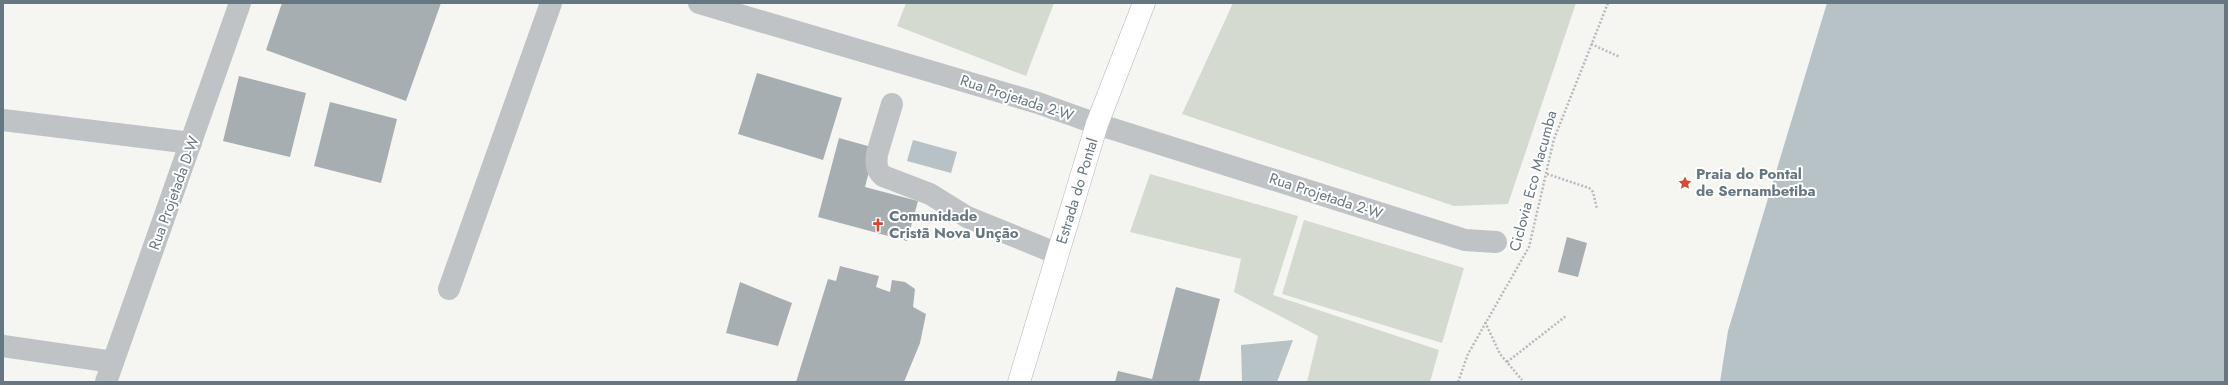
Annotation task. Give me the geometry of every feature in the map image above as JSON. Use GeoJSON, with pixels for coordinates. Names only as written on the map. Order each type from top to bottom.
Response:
{"type":"FeatureCollection","features":[{"type":"Feature","properties":{"kind":"main road","name":"Estrada do Pontal"},"geometry":{"type":"LineString","coordinates":[[1019,382],[1097,124],[1144,3]]}},
{"type":"Feature","properties":{"kind":"street","name":"Rua Projetada D-W"},"geometry":{"type":"LineString","coordinates":[[110,372],[240,3]]}},
{"type":"Feature","properties":{"kind":"street"},"geometry":{"type":"LineString","coordinates":[[449,289],[551,3]]}},
{"type":"Feature","properties":{"kind":"street","name":"Rua Projetada 2-W"},"geometry":{"type":"LineString","coordinates":[[699,3],[1038,103],[1097,124],[1465,240],[1496,242]]}},
{"type":"Feature","properties":{"kind":"street"},"geometry":{"type":"LineString","coordinates":[[892,104],[876,161],[880,172],[884,176],[930,194],[966,216],[1058,254]]}},
{"type":"Feature","properties":{"kind":"street"},"geometry":{"type":"LineString","coordinates":[[3,120],[191,143]]}},
{"type":"Feature","properties":{"kind":"street"},"geometry":{"type":"LineString","coordinates":[[3,346],[110,372]]}},
{"type":"Feature","properties":{"kind":"path","name":"Ciclovia Eco Macumba"},"geometry":{"type":"LineString","coordinates":[[1458,382],[1468,354],[1485,322],[1521,265],[1529,247],[1554,139],[1608,3]]}},
{"type":"Feature","properties":{"kind":"path"},"geometry":{"type":"LineString","coordinates":[[1591,44],[1620,57]]}},
{"type":"Feature","properties":{"kind":"path"},"geometry":{"type":"LineString","coordinates":[[1546,174],[1589,188],[1592,192],[1597,209]]}},
{"type":"Feature","properties":{"kind":"path"},"geometry":{"type":"LineString","coordinates":[[1507,362],[1566,316]]}},
{"type":"Feature","properties":{"kind":"path"},"geometry":{"type":"LineString","coordinates":[[1485,322],[1500,354],[1522,380]]}},
{"type":"Feature","properties":{"kind":"shaded area"},"geometry":{"type":"Polygon","coordinates":[[[906,3],[1054,3],[1026,76],[897,26],[906,3]]]}},
{"type":"Feature","properties":{"kind":"shaded area"},"geometry":{"type":"Polygon","coordinates":[[[1233,3],[1576,3],[1508,204],[1454,206],[1182,114],[1233,3]]]}},
{"type":"Feature","properties":{"kind":"shaded area"},"geometry":{"type":"Polygon","coordinates":[[[1827,3],[2225,3],[2225,382],[1720,382],[1728,331],[1827,3]]]}},
{"type":"Feature","properties":{"kind":"shaded area"},"geometry":{"type":"Polygon","coordinates":[[[913,140],[957,152],[951,173],[907,161],[913,140]]]}},
{"type":"Feature","properties":{"kind":"shaded area"},"geometry":{"type":"Polygon","coordinates":[[[1150,174],[1298,216],[1273,295],[1439,350],[1430,382],[1307,382],[1318,336],[1234,292],[1241,259],[1130,232],[1150,174]]]}},
{"type":"Feature","properties":{"kind":"shaded area"},"geometry":{"type":"Polygon","coordinates":[[[1304,220],[1464,268],[1442,343],[1282,294],[1304,220]]]}},
{"type":"Feature","properties":{"kind":"shaded area"},"geometry":{"type":"Polygon","coordinates":[[[1293,340],[1277,382],[1242,382],[1241,345],[1293,340]]]}},
{"type":"Feature","properties":{"kind":"building"},"geometry":{"type":"Polygon","coordinates":[[[282,3],[441,3],[406,101],[266,50],[282,3]]]}},
{"type":"Feature","properties":{"kind":"building"},"geometry":{"type":"Polygon","coordinates":[[[757,73],[842,98],[823,160],[738,134],[757,73]]]}},
{"type":"Feature","properties":{"kind":"building"},"geometry":{"type":"Polygon","coordinates":[[[239,76],[306,93],[290,157],[223,141],[239,76]]]}},
{"type":"Feature","properties":{"kind":"building"},"geometry":{"type":"Polygon","coordinates":[[[330,102],[397,119],[381,183],[314,166],[330,102]]]}},
{"type":"Feature","properties":{"kind":"building"},"geometry":{"type":"Polygon","coordinates":[[[839,138],[875,148],[865,187],[918,201],[907,241],[818,217],[839,138]]]}},
{"type":"Feature","properties":{"kind":"building"},"geometry":{"type":"Polygon","coordinates":[[[1567,237],[1587,243],[1578,277],[1558,272],[1567,237]]]}},
{"type":"Feature","properties":{"kind":"building"},"geometry":{"type":"Polygon","coordinates":[[[840,266],[879,276],[876,287],[890,292],[892,280],[905,282],[915,289],[913,307],[926,314],[920,343],[904,382],[796,382],[828,279],[836,281],[840,266]]]}},
{"type":"Feature","properties":{"kind":"building"},"geometry":{"type":"Polygon","coordinates":[[[740,282],[792,303],[778,346],[726,333],[740,282]]]}},
{"type":"Feature","properties":{"kind":"building"},"geometry":{"type":"Polygon","coordinates":[[[1176,287],[1220,299],[1199,382],[1115,382],[1118,371],[1152,379],[1176,287]]]}},
{"type":"Feature","properties":{"kind":"place","name":"Praia do Pontal de Sernambetiba"},"geometry":{"type":"Point","coordinates":[1685,183]}},
{"type":"Feature","properties":{"kind":"place","name":"Comunidade Cristã Nova Unção"},"geometry":{"type":"Point","coordinates":[878,225]}}]}
